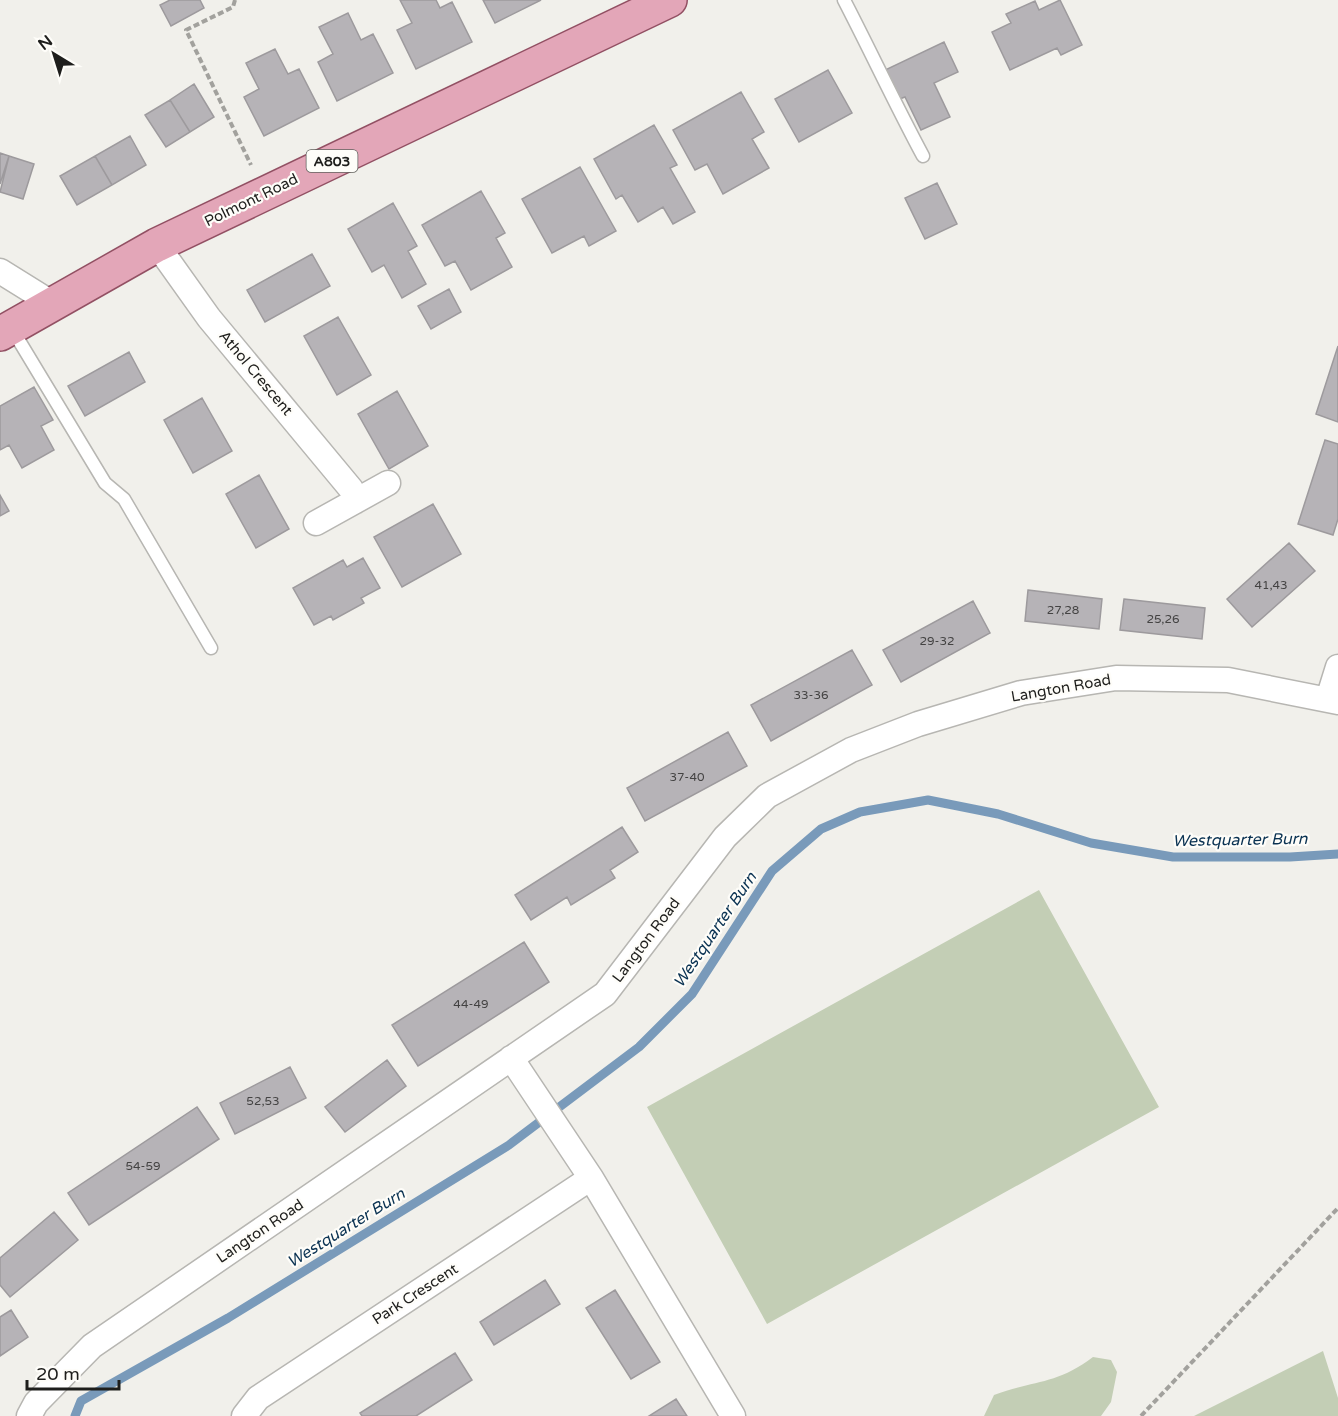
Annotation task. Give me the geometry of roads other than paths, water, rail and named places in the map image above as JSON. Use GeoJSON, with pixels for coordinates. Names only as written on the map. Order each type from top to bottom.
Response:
{"type":"FeatureCollection","features":[{"type":"Feature","properties":{"kind":"main road","name":"Polmont Road"},"geometry":{"type":"LineString","coordinates":[[6,331],[157,245],[670,0]]}},
{"type":"Feature","properties":{"kind":"street","name":"Athol Crescent"},"geometry":{"type":"LineString","coordinates":[[157,245],[209,318],[344,479],[356,501]]}},
{"type":"Feature","properties":{"kind":"street"},"geometry":{"type":"LineString","coordinates":[[0,271],[53,304]]}},
{"type":"Feature","properties":{"kind":"street"},"geometry":{"type":"LineString","coordinates":[[316,523],[388,483]]}},
{"type":"Feature","properties":{"kind":"street"},"geometry":{"type":"LineString","coordinates":[[1333,701],[1338,668]]}},
{"type":"Feature","properties":{"kind":"street","name":"Langton Road"},"geometry":{"type":"LineString","coordinates":[[29,1416],[36,1403],[92,1346],[604,994],[725,837],[767,796],[850,750],[918,724],[1021,693],[1116,678],[1228,680],[1333,701]]}},
{"type":"Feature","properties":{"kind":"street"},"geometry":{"type":"LineString","coordinates":[[511,1059],[591,1178],[733,1416]]}},
{"type":"Feature","properties":{"kind":"street","name":"Park Crescent"},"geometry":{"type":"LineString","coordinates":[[244,1416],[258,1398],[591,1178]]}},
{"type":"Feature","properties":{"kind":"lane"},"geometry":{"type":"LineString","coordinates":[[843,0],[871,51],[886,88],[923,156]]}},
{"type":"Feature","properties":{"kind":"lane"},"geometry":{"type":"LineString","coordinates":[[6,331],[105,483],[124,499],[211,648]]}},
{"type":"Feature","properties":{"kind":"waterway","name":"Westquarter Burn"},"geometry":{"type":"LineString","coordinates":[[75,1416],[81,1401],[228,1318],[509,1145],[639,1047],[692,994],[772,871],[821,829],[860,812],[928,800],[998,814],[1091,843],[1173,857],[1290,857],[1338,854]]}}]}
